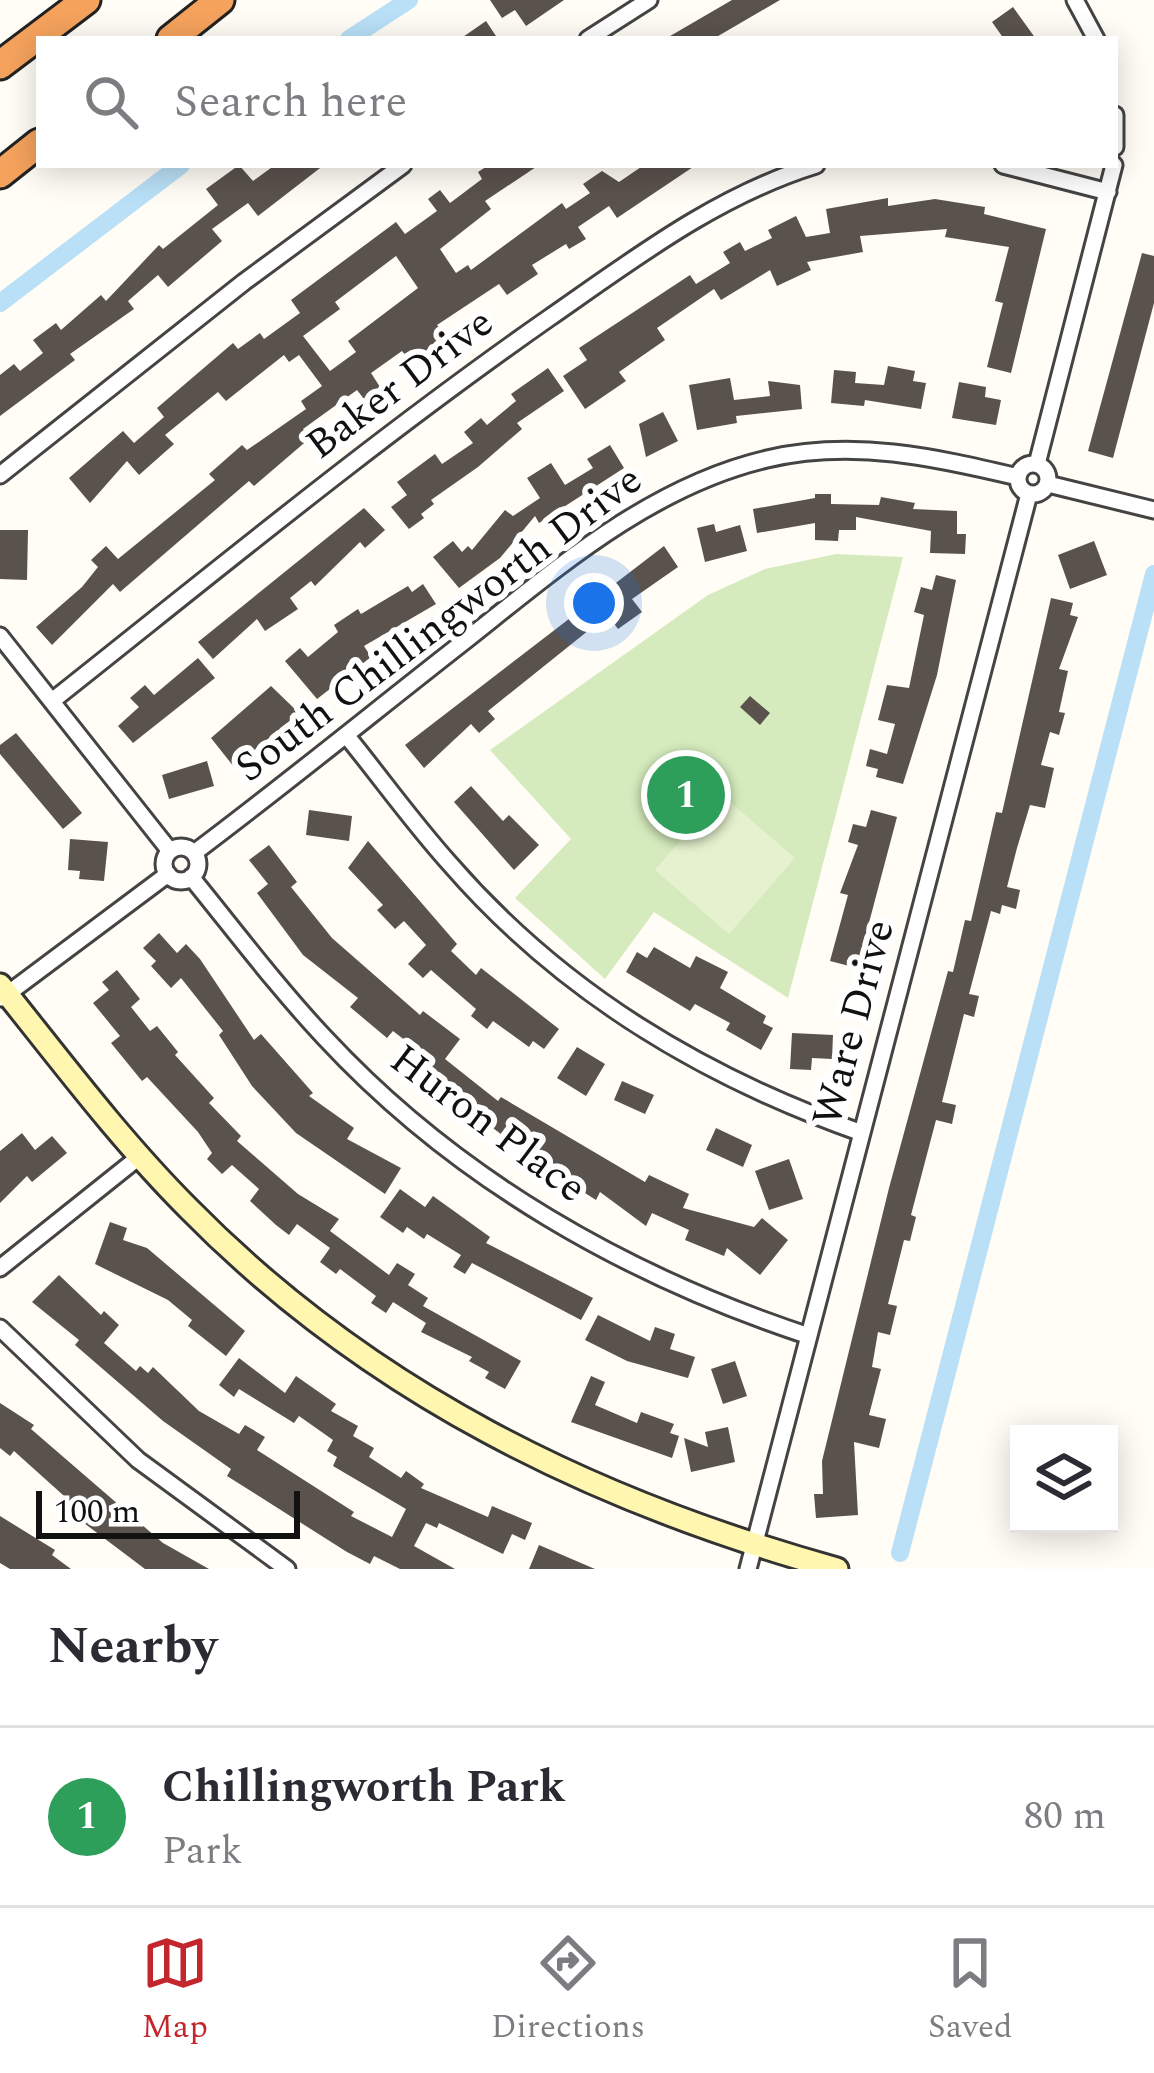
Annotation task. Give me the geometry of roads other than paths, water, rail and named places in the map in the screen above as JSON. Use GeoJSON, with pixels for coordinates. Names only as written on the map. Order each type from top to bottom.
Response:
{"type":"FeatureCollection","features":[{"type":"Feature","properties":{"kind":"highway"},"geometry":{"type":"LineString","coordinates":[[38,36],[86,0]]}},
{"type":"Feature","properties":{"kind":"highway"},"geometry":{"type":"LineString","coordinates":[[175,36],[220,0]]}},
{"type":"Feature","properties":{"kind":"highway"},"geometry":{"type":"LineString","coordinates":[[0,65],[36,38]]}},
{"type":"Feature","properties":{"kind":"highway"},"geometry":{"type":"LineString","coordinates":[[0,174],[36,145]]}},
{"type":"Feature","properties":{"kind":"street"},"geometry":{"type":"LineString","coordinates":[[593,36],[649,0]]}},
{"type":"Feature","properties":{"kind":"street"},"geometry":{"type":"LineString","coordinates":[[1075,0],[1094,36]]}},
{"type":"Feature","properties":{"kind":"street"},"geometry":{"type":"LineString","coordinates":[[0,475],[244,282],[399,168]]}},
{"type":"Feature","properties":{"kind":"street","name":"Baker Drive"},"geometry":{"type":"LineString","coordinates":[[52,701],[376,444],[524,335],[706,212],[772,179],[807,168]]}},
{"type":"Feature","properties":{"kind":"street"},"geometry":{"type":"LineString","coordinates":[[1015,168],[1108,192]]}},
{"type":"Feature","properties":{"kind":"street"},"geometry":{"type":"LineString","coordinates":[[1037,464],[1113,168]]}},
{"type":"Feature","properties":{"kind":"street","name":"South Chillingworth Drive"},"geometry":{"type":"LineString","coordinates":[[194,853],[615,527],[697,481],[771,458],[848,449],[940,458],[1018,477]]}},
{"type":"Feature","properties":{"kind":"street"},"geometry":{"type":"LineString","coordinates":[[1037,464],[1046,471],[1048,484],[1041,493],[1029,494],[1018,477],[1025,466],[1037,464]]}},
{"type":"Feature","properties":{"kind":"street"},"geometry":{"type":"LineString","coordinates":[[1048,484],[1154,510]]}},
{"type":"Feature","properties":{"kind":"street","name":"Ware Drive"},"geometry":{"type":"LineString","coordinates":[[748,1569],[1029,494]]}},
{"type":"Feature","properties":{"kind":"street"},"geometry":{"type":"LineString","coordinates":[[0,636],[170,851]]}},
{"type":"Feature","properties":{"kind":"street"},"geometry":{"type":"LineString","coordinates":[[346,735],[449,864],[520,936],[582,988],[736,1084],[862,1133]]}},
{"type":"Feature","properties":{"kind":"street"},"geometry":{"type":"LineString","coordinates":[[181,847],[194,853],[198,866],[191,877],[178,880],[168,874],[165,860],[170,851],[181,847]]}},
{"type":"Feature","properties":{"kind":"street"},"geometry":{"type":"LineString","coordinates":[[168,874],[2,993],[139,1157],[285,1297],[435,1404],[615,1496],[754,1546],[837,1569]]}},
{"type":"Feature","properties":{"kind":"street","name":"Huron Place"},"geometry":{"type":"LineString","coordinates":[[191,877],[328,1041],[388,1100],[480,1174],[654,1276],[809,1336]]}},
{"type":"Feature","properties":{"kind":"street"},"geometry":{"type":"LineString","coordinates":[[0,1268],[139,1157]]}},
{"type":"Feature","properties":{"kind":"street"},"geometry":{"type":"LineString","coordinates":[[0,1328],[138,1460],[287,1569]]}},
{"type":"Feature","properties":{"kind":"waterway"},"geometry":{"type":"LineString","coordinates":[[354,36],[409,0]]}},
{"type":"Feature","properties":{"kind":"waterway"},"geometry":{"type":"LineString","coordinates":[[0,303],[177,168]]}},
{"type":"Feature","properties":{"kind":"waterway"},"geometry":{"type":"LineString","coordinates":[[900,1553],[1154,574]]}},
{"type":"Feature","properties":{"kind":"place","name":"Chillingworth Park"},"geometry":{"type":"Point","coordinates":[686,795]}}]}
